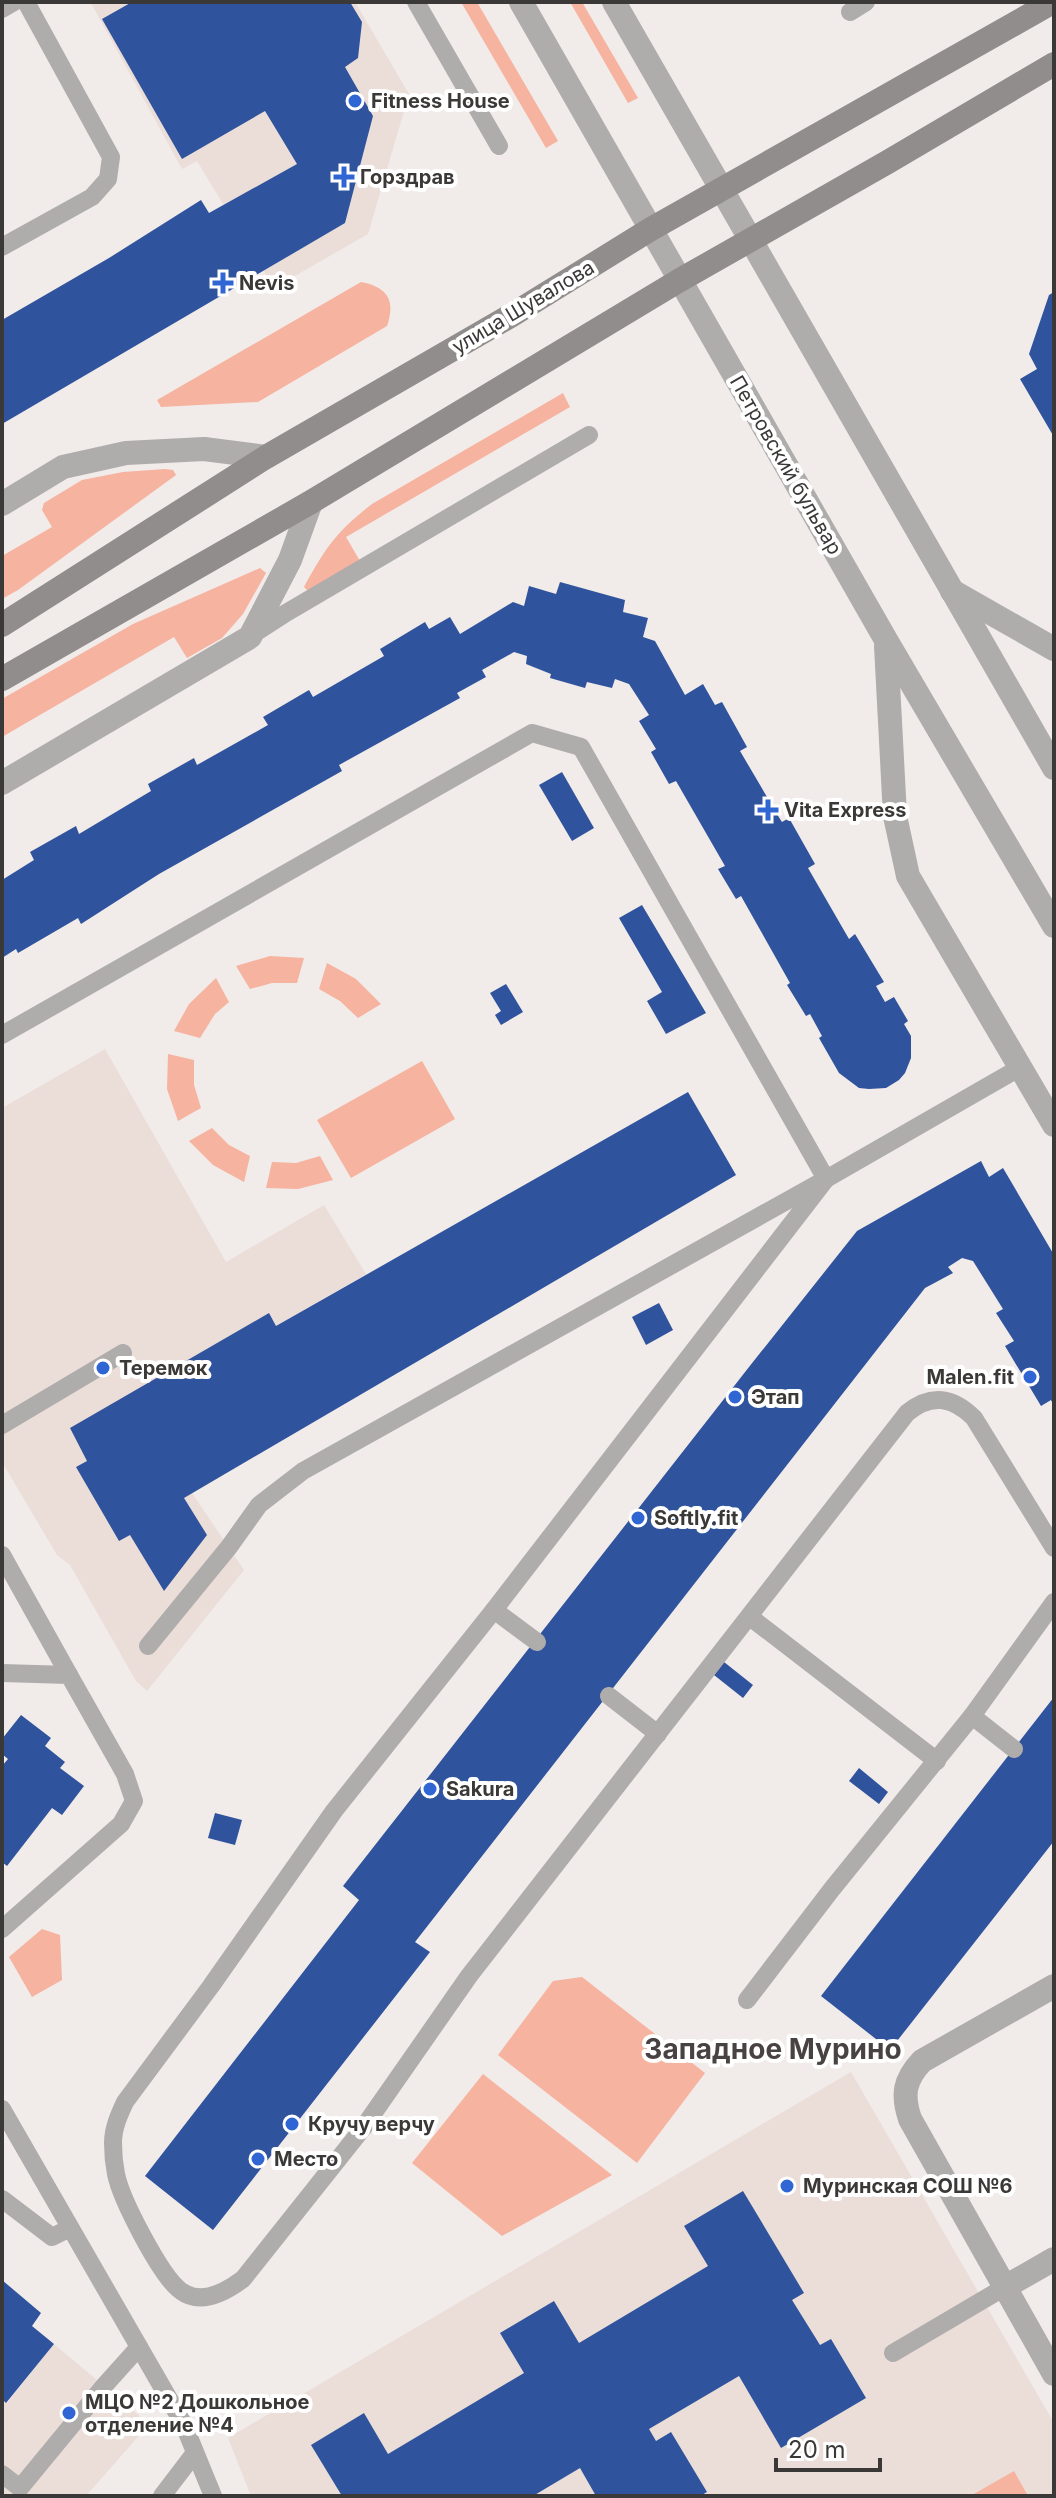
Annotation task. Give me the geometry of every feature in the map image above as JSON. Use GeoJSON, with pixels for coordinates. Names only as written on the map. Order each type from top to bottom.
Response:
{"type":"FeatureCollection","features":[{"type":"Feature","properties":{"kind":"street","name":"Петровский бульвар"},"geometry":{"type":"LineString","coordinates":[[521,2],[886,640],[1054,926]]}},
{"type":"Feature","properties":{"kind":"street"},"geometry":{"type":"LineString","coordinates":[[614,2],[1054,768]]}},
{"type":"Feature","properties":{"kind":"street","name":"улица Шувалова"},"geometry":{"type":"LineString","coordinates":[[2,625],[266,457],[512,315],[651,229],[1053,2]]}},
{"type":"Feature","properties":{"kind":"street"},"geometry":{"type":"LineString","coordinates":[[2,679],[311,502],[680,280],[1054,64]]}},
{"type":"Feature","properties":{"kind":"street"},"geometry":{"type":"LineString","coordinates":[[2,504],[63,467],[126,453],[204,449],[266,457]]}},
{"type":"Feature","properties":{"kind":"street"},"geometry":{"type":"LineString","coordinates":[[2,783],[250,637],[290,560],[311,502]]}},
{"type":"Feature","properties":{"kind":"street"},"geometry":{"type":"LineString","coordinates":[[951,591],[1054,649]]}},
{"type":"Feature","properties":{"kind":"street"},"geometry":{"type":"LineString","coordinates":[[886,640],[895,816],[908,876],[1054,1125]]}},
{"type":"Feature","properties":{"kind":"street"},"geometry":{"type":"LineString","coordinates":[[1054,1986],[922,2061],[910,2073],[904,2088],[910,2119],[1054,2374]]}},
{"type":"Feature","properties":{"kind":"street"},"geometry":{"type":"LineString","coordinates":[[1005,2287],[1054,2259]]}},
{"type":"Feature","properties":{"kind":"lane"},"geometry":{"type":"LineString","coordinates":[[2,9],[14,2]]}},
{"type":"Feature","properties":{"kind":"lane"},"geometry":{"type":"LineString","coordinates":[[2,247],[92,197],[108,179],[111,157],[26,2]]}},
{"type":"Feature","properties":{"kind":"lane"},"geometry":{"type":"LineString","coordinates":[[416,2],[499,146]]}},
{"type":"Feature","properties":{"kind":"lane"},"geometry":{"type":"LineString","coordinates":[[250,637],[589,435]]}},
{"type":"Feature","properties":{"kind":"lane"},"geometry":{"type":"LineString","coordinates":[[2,1035],[532,733],[581,747],[826,1179]]}},
{"type":"Feature","properties":{"kind":"lane"},"geometry":{"type":"LineString","coordinates":[[148,1646],[229,1547],[259,1505],[303,1471],[1021,1067]]}},
{"type":"Feature","properties":{"kind":"lane"},"geometry":{"type":"LineString","coordinates":[[826,1179],[494,1610],[334,1811],[125,2102],[116,2122],[113,2143],[116,2175],[161,2269],[182,2292],[199,2297],[226,2292],[243,2279],[363,2128],[469,1976],[907,1413],[920,1403],[941,1400],[960,1405],[974,1418],[1054,1548]]}},
{"type":"Feature","properties":{"kind":"lane"},"geometry":{"type":"LineString","coordinates":[[2,1425],[123,1353]]}},
{"type":"Feature","properties":{"kind":"lane"},"geometry":{"type":"LineString","coordinates":[[2,1555],[125,1774],[134,1801],[121,1824],[2,1929]]}},
{"type":"Feature","properties":{"kind":"lane"},"geometry":{"type":"LineString","coordinates":[[747,2000],[972,1716],[1054,1602]]}},
{"type":"Feature","properties":{"kind":"lane"},"geometry":{"type":"LineString","coordinates":[[494,1610],[537,1642]]}},
{"type":"Feature","properties":{"kind":"lane"},"geometry":{"type":"LineString","coordinates":[[750,1617],[937,1761]]}},
{"type":"Feature","properties":{"kind":"lane"},"geometry":{"type":"LineString","coordinates":[[2,1673],[69,1675]]}},
{"type":"Feature","properties":{"kind":"lane"},"geometry":{"type":"LineString","coordinates":[[609,1696],[658,1734]]}},
{"type":"Feature","properties":{"kind":"lane"},"geometry":{"type":"LineString","coordinates":[[972,1716],[1014,1749]]}},
{"type":"Feature","properties":{"kind":"lane"},"geometry":{"type":"LineString","coordinates":[[2,2109],[184,2425],[213,2496]]}},
{"type":"Feature","properties":{"kind":"lane"},"geometry":{"type":"LineString","coordinates":[[2,2199],[52,2237],[70,2228]]}},
{"type":"Feature","properties":{"kind":"lane"},"geometry":{"type":"LineString","coordinates":[[893,2353],[1005,2287]]}},
{"type":"Feature","properties":{"kind":"lane"},"geometry":{"type":"LineString","coordinates":[[2,2474],[20,2488],[139,2347]]}},
{"type":"Feature","properties":{"kind":"lane"},"geometry":{"type":"LineString","coordinates":[[162,2496],[194,2454]]}},
{"type":"Feature","properties":{"kind":"shaded area"},"geometry":{"type":"Polygon","coordinates":[[[93,2],[355,2],[409,94],[368,234],[274,288],[197,161],[182,169],[93,2]]]}},
{"type":"Feature","properties":{"kind":"shaded area"},"geometry":{"type":"Polygon","coordinates":[[[461,2],[477,2],[558,141],[546,148],[461,2]]]}},
{"type":"Feature","properties":{"kind":"shaded area"},"geometry":{"type":"Polygon","coordinates":[[[570,2],[582,2],[638,98],[628,103],[570,2]]]}},
{"type":"Feature","properties":{"kind":"shaded area"},"geometry":{"type":"Polygon","coordinates":[[[361,282],[377,287],[387,296],[390,317],[387,326],[258,402],[161,407],[157,400],[361,282]]]}},
{"type":"Feature","properties":{"kind":"shaded area"},"geometry":{"type":"Polygon","coordinates":[[[563,393],[570,407],[346,537],[360,561],[308,591],[304,587],[333,541],[372,504],[563,393]]]}},
{"type":"Feature","properties":{"kind":"shaded area"},"geometry":{"type":"Polygon","coordinates":[[[173,470],[176,475],[2,599],[2,556],[52,527],[42,510],[44,503],[82,480],[123,472],[173,470]]]}},
{"type":"Feature","properties":{"kind":"shaded area"},"geometry":{"type":"Polygon","coordinates":[[[260,568],[266,573],[243,614],[222,638],[187,658],[174,637],[2,737],[2,699],[133,624],[260,568]]]}},
{"type":"Feature","properties":{"kind":"shaded area"},"geometry":{"type":"Polygon","coordinates":[[[270,956],[304,958],[297,983],[272,983],[250,989],[236,966],[270,956]]]}},
{"type":"Feature","properties":{"kind":"shaded area"},"geometry":{"type":"Polygon","coordinates":[[[327,963],[356,979],[381,1004],[358,1018],[340,1001],[319,989],[327,963]]]}},
{"type":"Feature","properties":{"kind":"shaded area"},"geometry":{"type":"Polygon","coordinates":[[[216,978],[229,1002],[215,1014],[200,1038],[174,1031],[189,1004],[216,978]]]}},
{"type":"Feature","properties":{"kind":"shaded area","name":"Теремок"},"geometry":{"type":"Polygon","coordinates":[[[105,1049],[226,1262],[324,1205],[366,1274],[276,1326],[192,1493],[244,1570],[147,1691],[136,1681],[70,1565],[57,1555],[2,1462],[2,1108],[105,1049]]]}},
{"type":"Feature","properties":{"kind":"shaded area"},"geometry":{"type":"Polygon","coordinates":[[[168,1054],[194,1060],[194,1085],[201,1108],[178,1121],[167,1089],[168,1054]]]}},
{"type":"Feature","properties":{"kind":"shaded area"},"geometry":{"type":"Polygon","coordinates":[[[422,1061],[455,1119],[351,1178],[317,1120],[422,1061]]]}},
{"type":"Feature","properties":{"kind":"shaded area"},"geometry":{"type":"Polygon","coordinates":[[[212,1128],[229,1145],[250,1156],[244,1182],[213,1165],[189,1141],[212,1128]]]}},
{"type":"Feature","properties":{"kind":"shaded area"},"geometry":{"type":"Polygon","coordinates":[[[320,1156],[333,1180],[298,1189],[266,1188],[272,1162],[296,1163],[320,1156]]]}},
{"type":"Feature","properties":{"kind":"shaded area"},"geometry":{"type":"Polygon","coordinates":[[[42,1929],[60,1935],[62,1980],[32,1997],[9,1957],[42,1929]]]}},
{"type":"Feature","properties":{"kind":"shaded area"},"geometry":{"type":"Polygon","coordinates":[[[582,1977],[705,2073],[637,2163],[498,2055],[553,1981],[582,1977]]]}},
{"type":"Feature","properties":{"kind":"shaded area","name":"Муринская СОШ №6"},"geometry":{"type":"Polygon","coordinates":[[[851,2072],[1054,2423],[1054,2496],[251,2496],[228,2438],[851,2072]]]}},
{"type":"Feature","properties":{"kind":"shaded area"},"geometry":{"type":"Polygon","coordinates":[[[483,2074],[612,2175],[502,2236],[412,2163],[483,2074]]]}},
{"type":"Feature","properties":{"kind":"shaded area","name":"МЦО №2 Дошкольное отделение №4"},"geometry":{"type":"Polygon","coordinates":[[[54,2344],[149,2424],[86,2496],[2,2496],[2,2399],[7,2403],[54,2344]]]}},
{"type":"Feature","properties":{"kind":"shaded area"},"geometry":{"type":"Polygon","coordinates":[[[1014,2471],[1028,2496],[972,2495],[1014,2471]]]}},
{"type":"Feature","properties":{"kind":"building"},"geometry":{"type":"Polygon","coordinates":[[[132,2],[350,2],[362,22],[358,58],[345,67],[373,116],[345,223],[2,424],[2,320],[201,200],[209,213],[297,164],[265,111],[182,159],[102,19],[132,2]]]}},
{"type":"Feature","properties":{"kind":"building"},"geometry":{"type":"Polygon","coordinates":[[[1054,292],[1054,437],[1020,379],[1037,369],[1029,354],[1049,295],[1054,292]]]}},
{"type":"Feature","properties":{"kind":"building"},"geometry":{"type":"Polygon","coordinates":[[[560,582],[625,600],[623,612],[648,618],[643,637],[655,641],[685,695],[703,684],[715,705],[722,702],[747,747],[740,751],[782,822],[789,818],[815,864],[808,868],[849,939],[855,934],[884,982],[876,986],[885,1002],[894,997],[908,1021],[904,1024],[911,1036],[911,1058],[899,1080],[886,1088],[859,1088],[839,1073],[819,1038],[822,1036],[810,1014],[806,1016],[787,985],[790,983],[741,896],[736,899],[718,869],[725,866],[676,781],[669,784],[651,752],[656,749],[639,721],[649,715],[629,684],[615,679],[612,688],[587,682],[585,688],[550,678],[551,674],[526,664],[527,656],[514,652],[482,670],[486,677],[457,693],[460,698],[339,765],[342,771],[159,874],[81,924],[78,918],[18,953],[16,949],[2,958],[2,880],[34,860],[30,852],[76,826],[79,834],[151,791],[148,784],[194,758],[197,765],[268,725],[263,717],[309,690],[313,697],[384,656],[380,649],[425,622],[429,629],[450,617],[460,634],[513,602],[524,606],[529,586],[556,594],[560,582]]]}},
{"type":"Feature","properties":{"kind":"building"},"geometry":{"type":"Polygon","coordinates":[[[562,772],[594,828],[572,841],[539,785],[562,772]]]}},
{"type":"Feature","properties":{"kind":"building"},"geometry":{"type":"Polygon","coordinates":[[[642,905],[706,1013],[666,1034],[647,1001],[662,992],[619,918],[642,905]]]}},
{"type":"Feature","properties":{"kind":"building"},"geometry":{"type":"Polygon","coordinates":[[[506,984],[523,1012],[501,1025],[495,1015],[501,1011],[490,993],[506,984]]]}},
{"type":"Feature","properties":{"kind":"building"},"geometry":{"type":"Polygon","coordinates":[[[688,1092],[736,1175],[184,1498],[207,1535],[164,1591],[130,1535],[119,1541],[76,1467],[87,1461],[70,1428],[269,1313],[276,1326],[688,1092]]]}},
{"type":"Feature","properties":{"kind":"building"},"geometry":{"type":"Polygon","coordinates":[[[981,1161],[989,1177],[1003,1168],[1054,1255],[1054,1406],[1051,1400],[1041,1406],[1005,1346],[1014,1341],[996,1313],[1003,1309],[973,1261],[962,1258],[948,1267],[953,1273],[925,1288],[415,1942],[430,1952],[213,2230],[145,2176],[359,1900],[343,1886],[857,1231],[981,1161]]]}},
{"type":"Feature","properties":{"kind":"building"},"geometry":{"type":"Polygon","coordinates":[[[659,1303],[673,1330],[646,1345],[632,1317],[659,1303]]]}},
{"type":"Feature","properties":{"kind":"building"},"geometry":{"type":"Polygon","coordinates":[[[724,1662],[753,1685],[743,1698],[714,1675],[724,1662]]]}},
{"type":"Feature","properties":{"kind":"building"},"geometry":{"type":"Polygon","coordinates":[[[1054,1697],[1054,1841],[890,2050],[821,1996],[1054,1697]]]}},
{"type":"Feature","properties":{"kind":"building"},"geometry":{"type":"Polygon","coordinates":[[[21,1715],[51,1738],[45,1746],[65,1762],[60,1768],[84,1786],[62,1815],[52,1808],[7,1866],[2,1862],[2,1766],[8,1759],[2,1754],[2,1739],[21,1715]]]}},
{"type":"Feature","properties":{"kind":"building"},"geometry":{"type":"Polygon","coordinates":[[[859,1768],[888,1792],[879,1804],[849,1781],[859,1768]]]}},
{"type":"Feature","properties":{"kind":"building"},"geometry":{"type":"Polygon","coordinates":[[[215,1813],[242,1820],[235,1845],[208,1838],[215,1813]]]}},
{"type":"Feature","properties":{"kind":"building"},"geometry":{"type":"Polygon","coordinates":[[[743,2191],[804,2293],[792,2300],[820,2345],[831,2339],[866,2398],[781,2448],[739,2376],[649,2429],[656,2441],[671,2432],[707,2492],[700,2496],[596,2496],[580,2468],[533,2496],[342,2496],[311,2445],[364,2413],[388,2454],[524,2373],[500,2333],[554,2301],[579,2343],[708,2266],[684,2226],[743,2191]]]}},
{"type":"Feature","properties":{"kind":"building"},"geometry":{"type":"Polygon","coordinates":[[[2,2280],[41,2313],[32,2326],[54,2344],[6,2403],[2,2399],[2,2280]]]}},
{"type":"Feature","properties":{"kind":"place","name":"Fitness House"},"geometry":{"type":"Point","coordinates":[355,101]}},
{"type":"Feature","properties":{"kind":"place","name":"Горздрав"},"geometry":{"type":"Point","coordinates":[344,177]}},
{"type":"Feature","properties":{"kind":"place","name":"Nevis"},"geometry":{"type":"Point","coordinates":[223,283]}},
{"type":"Feature","properties":{"kind":"place","name":"Vita Express"},"geometry":{"type":"Point","coordinates":[768,810]}},
{"type":"Feature","properties":{"kind":"place","name":"Теремок"},"geometry":{"type":"Point","coordinates":[103,1368]}},
{"type":"Feature","properties":{"kind":"place","name":"Malen.fit"},"geometry":{"type":"Point","coordinates":[1030,1377]}},
{"type":"Feature","properties":{"kind":"place","name":"Этап"},"geometry":{"type":"Point","coordinates":[735,1397]}},
{"type":"Feature","properties":{"kind":"place","name":"Softly.fit"},"geometry":{"type":"Point","coordinates":[638,1518]}},
{"type":"Feature","properties":{"kind":"place","name":"Sakura"},"geometry":{"type":"Point","coordinates":[430,1789]}},
{"type":"Feature","properties":{"kind":"place","name":"Кручу верчу"},"geometry":{"type":"Point","coordinates":[292,2124]}},
{"type":"Feature","properties":{"kind":"place","name":"Место"},"geometry":{"type":"Point","coordinates":[258,2159]}},
{"type":"Feature","properties":{"kind":"place","name":"Муринская СОШ №6"},"geometry":{"type":"Point","coordinates":[787,2186]}},
{"type":"Feature","properties":{"kind":"place","name":"МЦО №2 Дошкольное отделение №4"},"geometry":{"type":"Point","coordinates":[69,2413]}},
{"type":"Feature","properties":{"kind":"district","name":"Западное Мурино"},"geometry":{"type":"Point","coordinates":[773,2049]}}]}
